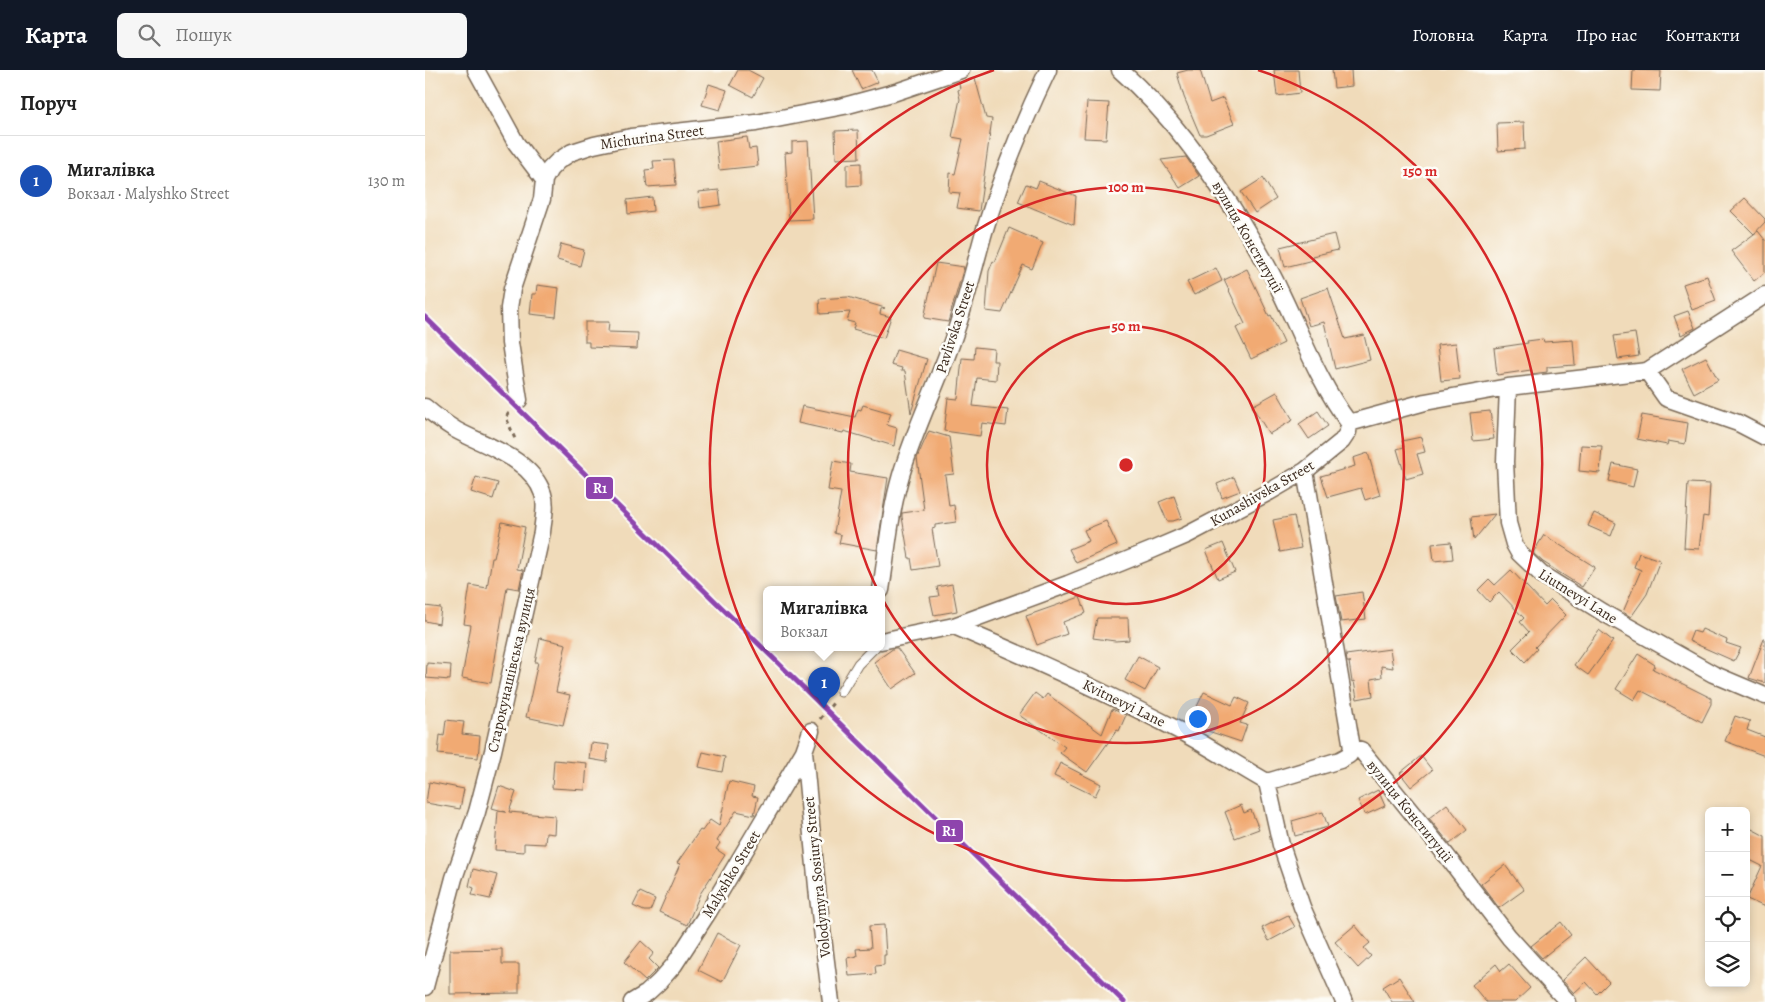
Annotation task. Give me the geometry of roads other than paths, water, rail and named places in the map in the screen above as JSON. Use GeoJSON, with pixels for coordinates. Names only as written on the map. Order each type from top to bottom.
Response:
{"type":"FeatureCollection","features":[{"type":"Feature","properties":{"kind":"street"},"geometry":{"type":"LineString","coordinates":[[476,70],[516,143],[530,159],[544,180]]}},
{"type":"Feature","properties":{"kind":"street","name":"Michurina Street"},"geometry":{"type":"LineString","coordinates":[[519,400],[510,343],[509,308],[512,289],[541,199],[544,180],[550,168],[558,161],[572,152],[593,145],[631,137],[756,123],[843,106],[896,92],[961,70]]}},
{"type":"Feature","properties":{"kind":"street","name":"Pavlivska Street"},"geometry":{"type":"LineString","coordinates":[[882,586],[901,476],[911,444],[957,328],[985,231],[1003,178],[1048,70]]}},
{"type":"Feature","properties":{"kind":"street","name":"вулиця Конституції"},"geometry":{"type":"LineString","coordinates":[[1120,70],[1142,89],[1174,125],[1222,191],[1280,290],[1336,405],[1349,422]]}},
{"type":"Feature","properties":{"kind":"street"},"geometry":{"type":"LineString","coordinates":[[530,159],[547,163],[558,161]]}},
{"type":"Feature","properties":{"kind":"street"},"geometry":{"type":"LineString","coordinates":[[1349,422],[1425,402],[1508,387],[1647,371],[1765,294]]}},
{"type":"Feature","properties":{"kind":"street"},"geometry":{"type":"LineString","coordinates":[[1647,371],[1666,398],[1738,423],[1765,437]]}},
{"type":"Feature","properties":{"kind":"street","name":"Liutnevyi Lane"},"geometry":{"type":"LineString","coordinates":[[1508,387],[1505,462],[1508,523],[1514,544],[1519,553],[1541,574],[1602,612],[1713,674],[1765,696]]}},
{"type":"Feature","properties":{"kind":"street","name":"Старокунашівська вулиця"},"geometry":{"type":"LineString","coordinates":[[425,407],[455,429],[503,454],[527,470],[535,479],[543,494],[545,506],[542,532],[493,751],[477,812],[454,878],[425,987]]}},
{"type":"Feature","properties":{"kind":"street","name":"Kunashivska Street"},"geometry":{"type":"LineString","coordinates":[[885,640],[954,626],[1152,550],[1233,512],[1305,471],[1342,441],[1348,432],[1349,422]]}},
{"type":"Feature","properties":{"kind":"street","name":"вулиця Конституції"},"geometry":{"type":"LineString","coordinates":[[1305,471],[1352,748],[1361,750],[1446,855],[1509,938],[1568,1002]]}},
{"type":"Feature","properties":{"kind":"street","name":"Kvitnevyi Lane"},"geometry":{"type":"LineString","coordinates":[[954,626],[1021,654],[1119,700],[1180,731],[1267,782]]}},
{"type":"Feature","properties":{"kind":"street","name":"Malyshko Street"},"geometry":{"type":"LineString","coordinates":[[632,1002],[647,993],[674,965],[709,911],[804,751],[811,731]]}},
{"type":"Feature","properties":{"kind":"street"},"geometry":{"type":"LineString","coordinates":[[1344,1002],[1299,898],[1281,845],[1267,782],[1339,760],[1349,755],[1352,748]]}},
{"type":"Feature","properties":{"kind":"street","name":"Volodymyra Sosiury Street"},"geometry":{"type":"LineString","coordinates":[[804,751],[818,897],[831,1002]]}},
{"type":"Feature","properties":{"kind":"lane"},"geometry":{"type":"LineString","coordinates":[[841,692],[858,664],[871,651]]}},
{"type":"Feature","properties":{"kind":"place","name":"Мигалівка"},"geometry":{"type":"Point","coordinates":[824,708]}}]}
